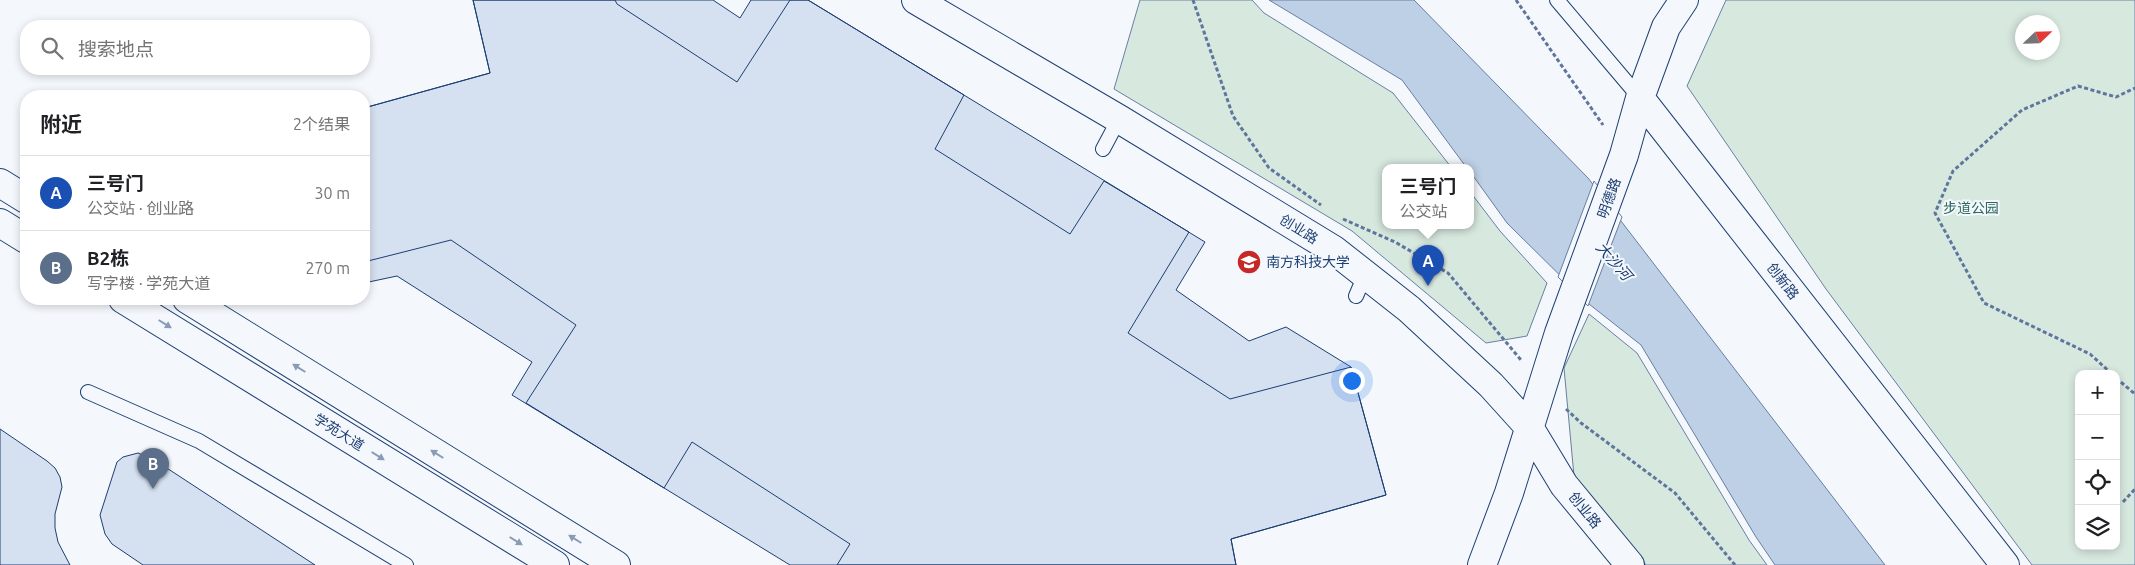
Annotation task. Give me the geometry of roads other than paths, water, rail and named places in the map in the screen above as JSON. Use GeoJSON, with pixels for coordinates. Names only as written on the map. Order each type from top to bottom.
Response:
{"type":"FeatureCollection","features":[{"type":"Feature","properties":{"kind":"street","name":"创业路"},"geometry":{"type":"LineString","coordinates":[[916,0],[1119,119],[1334,250],[1360,286],[1409,308],[1491,385],[1529,427],[1564,485],[1630,565]]}},
{"type":"Feature","properties":{"kind":"street","name":"明德路"},"geometry":{"type":"LineString","coordinates":[[1482,565],[1509,493],[1559,333],[1624,155],[1640,98],[1666,27],[1684,0]]}},
{"type":"Feature","properties":{"kind":"street","name":"创新路"},"geometry":{"type":"LineString","coordinates":[[1640,98],[2005,565]]}},
{"type":"Feature","properties":{"kind":"street"},"geometry":{"type":"LineString","coordinates":[[0,183],[20,195]]}},
{"type":"Feature","properties":{"kind":"street"},"geometry":{"type":"LineString","coordinates":[[0,223],[20,235]]}},
{"type":"Feature","properties":{"kind":"street","name":"学苑大道"},"geometry":{"type":"LineString","coordinates":[[133,305],[555,565]]}},
{"type":"Feature","properties":{"kind":"street"},"geometry":{"type":"LineString","coordinates":[[197,305],[616,565]]}},
{"type":"Feature","properties":{"kind":"lane","name":"创新路"},"geometry":{"type":"LineString","coordinates":[[1557,0],[1640,98]]}},
{"type":"Feature","properties":{"kind":"lane"},"geometry":{"type":"LineString","coordinates":[[1103,149],[1119,119]]}},
{"type":"Feature","properties":{"kind":"lane"},"geometry":{"type":"LineString","coordinates":[[88,392],[199,441],[406,565]]}},
{"type":"Feature","properties":{"kind":"water","name":"大沙河"},"geometry":{"type":"Polygon","coordinates":[[[1269,0],[1414,0],[1588,178],[1885,565],[1775,565],[1756,537],[1641,345],[1589,304],[1507,223],[1474,177],[1474,164],[1464,164],[1402,80],[1269,0]]]}},
{"type":"Feature","properties":{"kind":"place","name":"南方科技大学"},"geometry":{"type":"Point","coordinates":[1249,262]}},
{"type":"Feature","properties":{"kind":"place","name":"三号门"},"geometry":{"type":"Point","coordinates":[1428,286]}},
{"type":"Feature","properties":{"kind":"place","name":"B2栋"},"geometry":{"type":"Point","coordinates":[153,489]}},
{"type":"Feature","properties":{"kind":"park label","name":"步道公园"},"geometry":{"type":"Point","coordinates":[1971,208]}}]}
